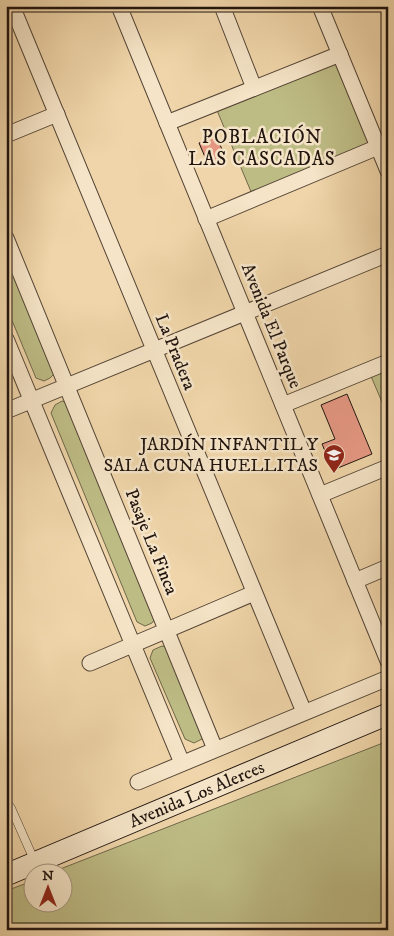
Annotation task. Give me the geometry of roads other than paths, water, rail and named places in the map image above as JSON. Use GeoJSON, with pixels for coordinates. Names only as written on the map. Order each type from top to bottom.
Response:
{"type":"FeatureCollection","features":[{"type":"Feature","properties":{"kind":"main road","name":"Avenida Los Alerces"},"geometry":{"type":"LineString","coordinates":[[36,864],[388,714]]}},
{"type":"Feature","properties":{"kind":"main road","name":"Avenida Los Alerces"},"geometry":{"type":"LineString","coordinates":[[6,875],[22,869]]}},
{"type":"Feature","properties":{"kind":"street","name":"La Pradera"},"geometry":{"type":"LineString","coordinates":[[12,6],[304,712]]}},
{"type":"Feature","properties":{"kind":"street","name":"Avenida El Parque"},"geometry":{"type":"LineString","coordinates":[[119,6],[388,661]]}},
{"type":"Feature","properties":{"kind":"street"},"geometry":{"type":"LineString","coordinates":[[222,6],[254,88]]}},
{"type":"Feature","properties":{"kind":"street"},"geometry":{"type":"LineString","coordinates":[[320,6],[388,171]]}},
{"type":"Feature","properties":{"kind":"street"},"geometry":{"type":"LineString","coordinates":[[167,123],[340,54]]}},
{"type":"Feature","properties":{"kind":"street"},"geometry":{"type":"LineString","coordinates":[[6,135],[56,114]]}},
{"type":"Feature","properties":{"kind":"street"},"geometry":{"type":"LineString","coordinates":[[206,219],[378,147]]}},
{"type":"Feature","properties":{"kind":"street","name":"Pasaje La Finca"},"geometry":{"type":"LineString","coordinates":[[6,238],[216,749]]}},
{"type":"Feature","properties":{"kind":"street"},"geometry":{"type":"LineString","coordinates":[[6,411],[388,254]]}},
{"type":"Feature","properties":{"kind":"street"},"geometry":{"type":"LineString","coordinates":[[6,339],[182,763]]}},
{"type":"Feature","properties":{"kind":"street"},"geometry":{"type":"LineString","coordinates":[[283,405],[388,362]]}},
{"type":"Feature","properties":{"kind":"street"},"geometry":{"type":"LineString","coordinates":[[320,495],[388,466]]}},
{"type":"Feature","properties":{"kind":"street"},"geometry":{"type":"LineString","coordinates":[[355,581],[388,567]]}},
{"type":"Feature","properties":{"kind":"street"},"geometry":{"type":"LineString","coordinates":[[90,663],[254,593]]}},
{"type":"Feature","properties":{"kind":"street","name":"Avenida Los Alerces"},"geometry":{"type":"LineString","coordinates":[[138,782],[388,678]]}},
{"type":"Feature","properties":{"kind":"lane"},"geometry":{"type":"LineString","coordinates":[[6,801],[11,808],[36,864]]}},
{"type":"Feature","properties":{"kind":"place","name":"JARDÍN INFANTIL Y SALA CUNA HUELLITAS"},"geometry":{"type":"Point","coordinates":[334,474]}},
{"type":"Feature","properties":{"kind":"district","name":"POBLACIÓN LAS CASCADAS"},"geometry":{"type":"Point","coordinates":[262,148]}}]}
